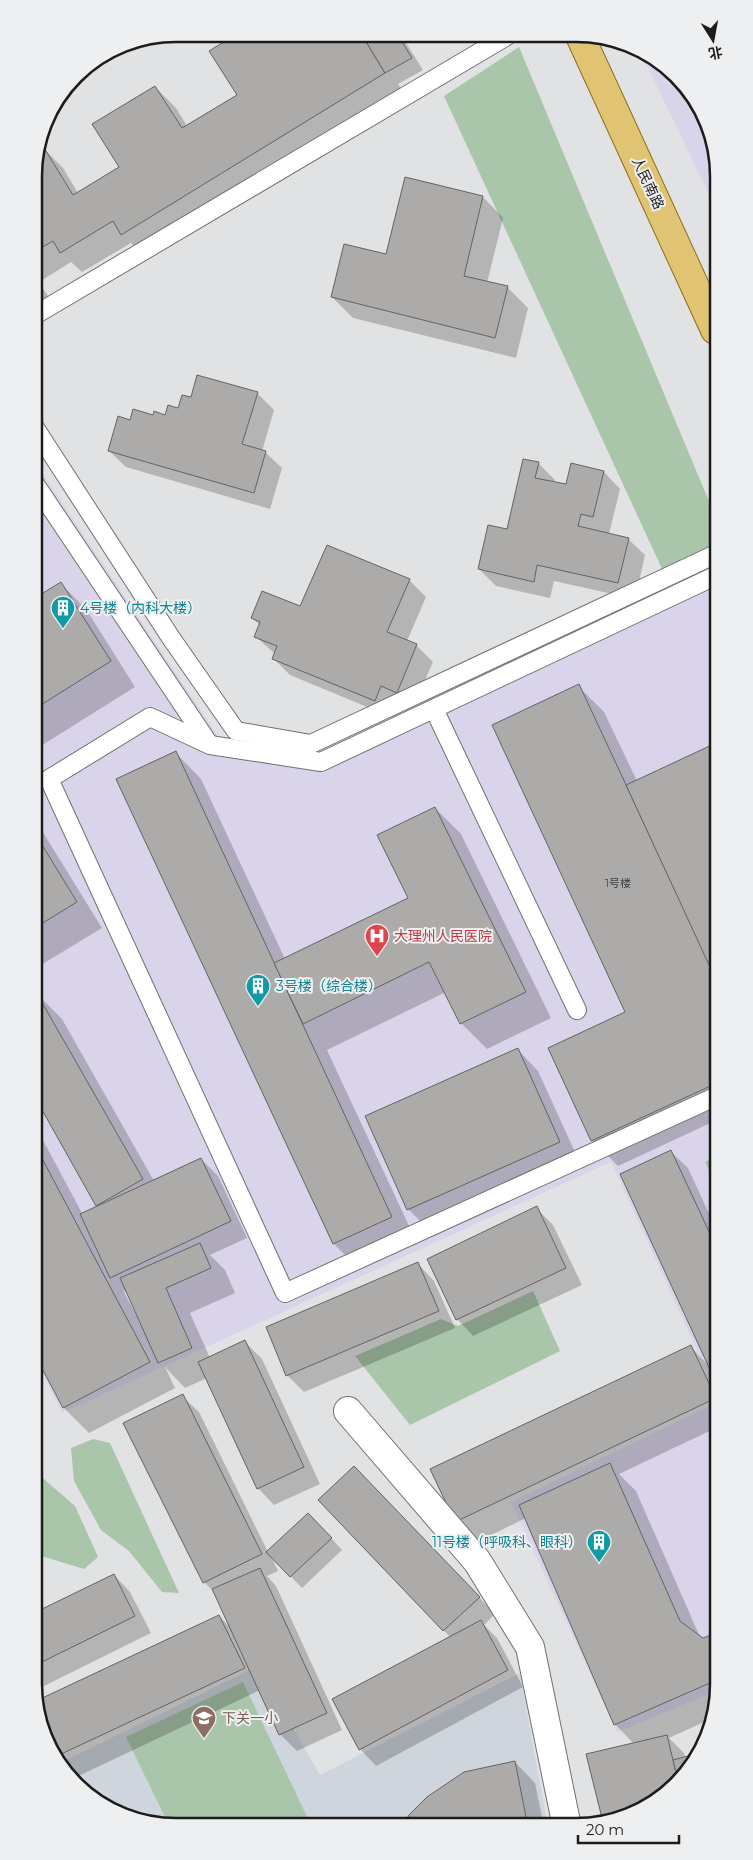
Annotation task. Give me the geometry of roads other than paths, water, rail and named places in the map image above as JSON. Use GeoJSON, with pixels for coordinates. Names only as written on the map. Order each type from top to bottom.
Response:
{"type":"FeatureCollection","features":[{"type":"Feature","properties":{"kind":"main road","name":"人民南路"},"geometry":{"type":"LineString","coordinates":[[583,43],[710,319]]}},
{"type":"Feature","properties":{"kind":"street"},"geometry":{"type":"LineString","coordinates":[[348,1411],[477,1561],[530,1647],[565,1818]]}},
{"type":"Feature","properties":{"kind":"lane"},"geometry":{"type":"LineString","coordinates":[[43,310],[497,42]]}},
{"type":"Feature","properties":{"kind":"lane"},"geometry":{"type":"LineString","coordinates":[[43,440],[171,638],[236,731],[311,744],[710,557]]}},
{"type":"Feature","properties":{"kind":"lane"},"geometry":{"type":"LineString","coordinates":[[43,496],[210,745]]}},
{"type":"Feature","properties":{"kind":"lane"},"geometry":{"type":"LineString","coordinates":[[710,578],[321,762],[210,745],[150,717],[49,779],[285,1294],[710,1099]]}},
{"type":"Feature","properties":{"kind":"lane"},"geometry":{"type":"LineString","coordinates":[[434,709],[577,1010]]}},
{"type":"Feature","properties":{"kind":"place","name":"4号楼（内科大楼）"},"geometry":{"type":"Point","coordinates":[63,629]}},
{"type":"Feature","properties":{"kind":"place","name":"大理州人民医院"},"geometry":{"type":"Point","coordinates":[377,957]}},
{"type":"Feature","properties":{"kind":"place","name":"3号楼（综合楼）"},"geometry":{"type":"Point","coordinates":[258,1007]}},
{"type":"Feature","properties":{"kind":"place","name":"11号楼（呼吸科、眼科）"},"geometry":{"type":"Point","coordinates":[599,1563]}},
{"type":"Feature","properties":{"kind":"place","name":"下关一小"},"geometry":{"type":"Point","coordinates":[204,1739]}}]}
